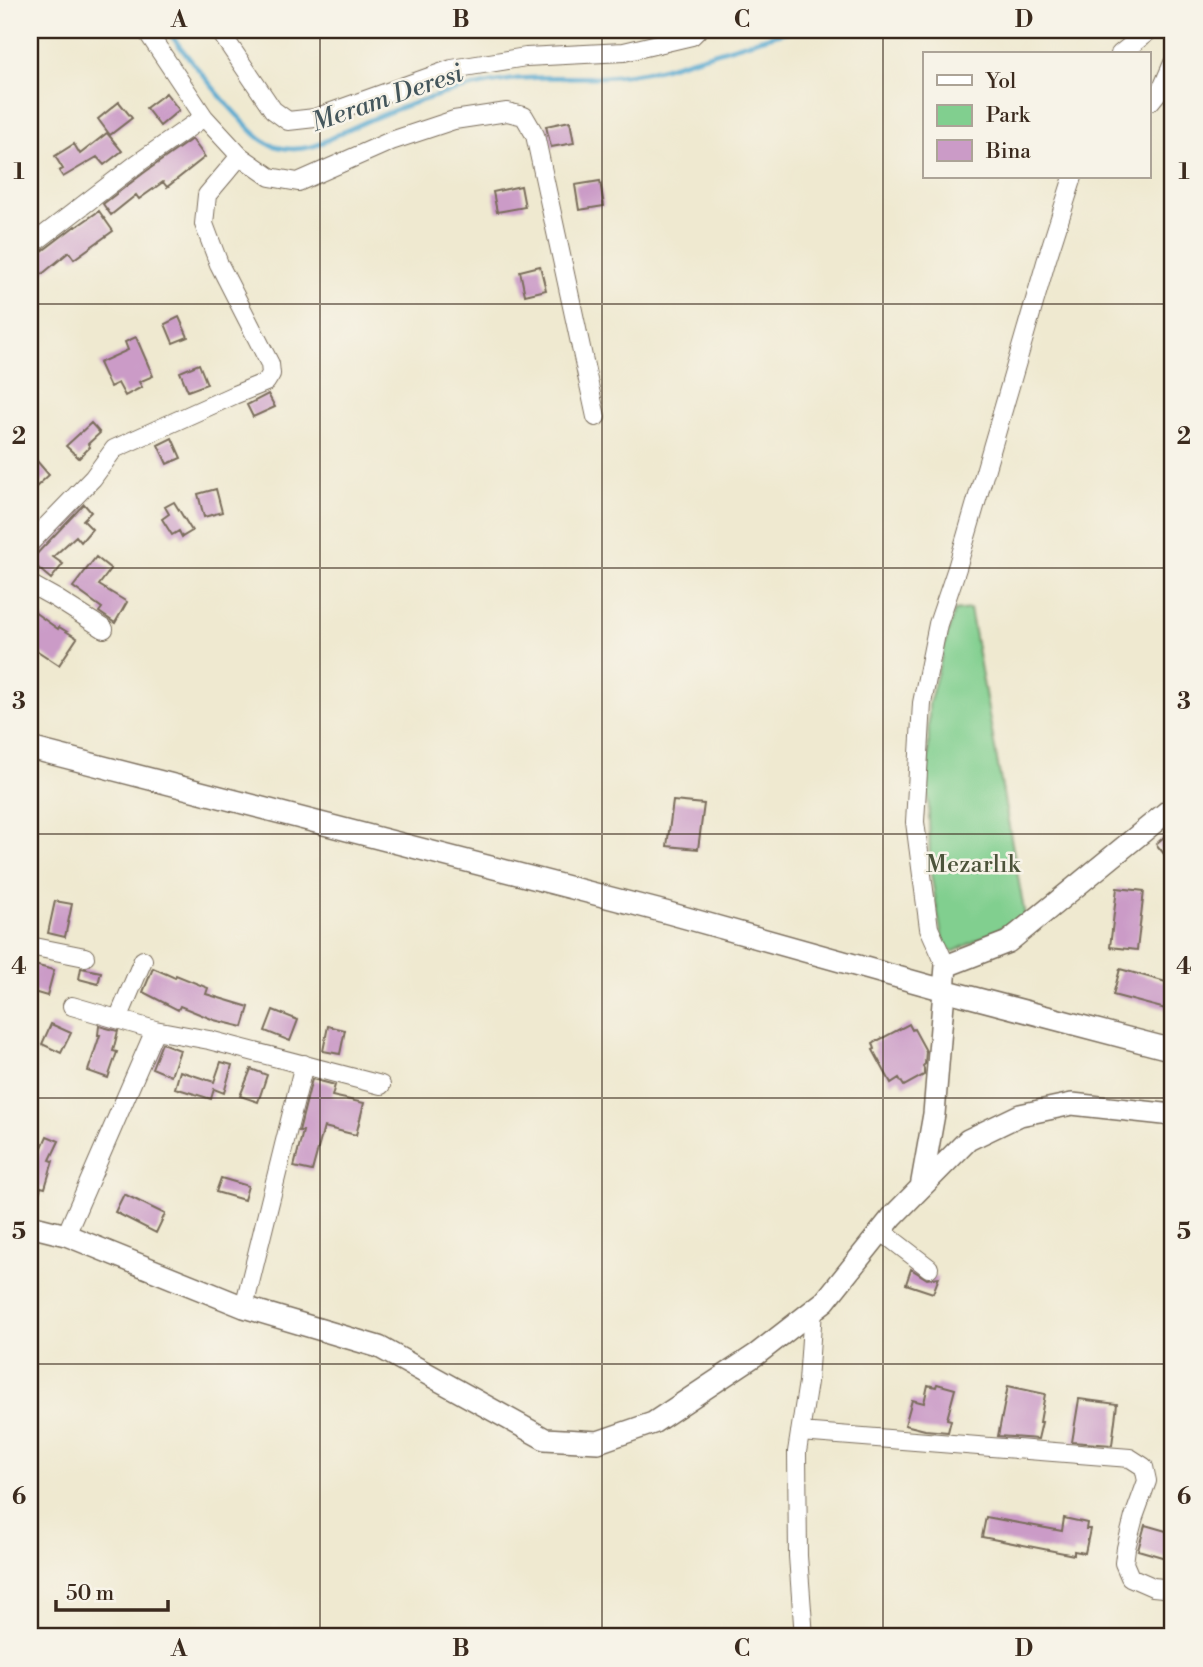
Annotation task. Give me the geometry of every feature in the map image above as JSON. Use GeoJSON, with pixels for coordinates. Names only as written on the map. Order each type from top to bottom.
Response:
{"type":"FeatureCollection","features":[{"type":"Feature","properties":{"kind":"street"},"geometry":{"type":"LineString","coordinates":[[146,30],[204,117],[240,156],[270,177],[298,182],[391,141],[454,120],[508,112],[524,116],[535,135],[596,417]]}},
{"type":"Feature","properties":{"kind":"street"},"geometry":{"type":"LineString","coordinates":[[219,30],[272,110],[288,121],[314,118],[452,69],[526,57],[624,52],[710,30]]}},
{"type":"Feature","properties":{"kind":"street"},"geometry":{"type":"LineString","coordinates":[[1122,52],[1150,30]]}},
{"type":"Feature","properties":{"kind":"street"},"geometry":{"type":"LineString","coordinates":[[1150,102],[1163,86],[1173,63]]}},
{"type":"Feature","properties":{"kind":"street"},"geometry":{"type":"LineString","coordinates":[[30,246],[138,163],[204,117]]}},
{"type":"Feature","properties":{"kind":"street"},"geometry":{"type":"LineString","coordinates":[[30,543],[93,478],[114,449],[266,382],[271,374],[270,364],[219,264],[204,224],[207,195],[240,156]]}},
{"type":"Feature","properties":{"kind":"street"},"geometry":{"type":"LineString","coordinates":[[921,1188],[934,1115],[946,966],[929,928],[915,822],[922,703],[937,624],[957,568],[1073,178]]}},
{"type":"Feature","properties":{"kind":"street"},"geometry":{"type":"LineString","coordinates":[[30,584],[104,629]]}},
{"type":"Feature","properties":{"kind":"street"},"geometry":{"type":"LineString","coordinates":[[30,748],[665,912],[944,990],[1173,1050]]}},
{"type":"Feature","properties":{"kind":"street"},"geometry":{"type":"LineString","coordinates":[[946,966],[1008,942],[1173,807]]}},
{"type":"Feature","properties":{"kind":"street"},"geometry":{"type":"LineString","coordinates":[[30,946],[85,957]]}},
{"type":"Feature","properties":{"kind":"street"},"geometry":{"type":"LineString","coordinates":[[118,1019],[143,960]]}},
{"type":"Feature","properties":{"kind":"street"},"geometry":{"type":"LineString","coordinates":[[72,1006],[155,1030],[209,1040],[381,1085]]}},
{"type":"Feature","properties":{"kind":"street"},"geometry":{"type":"LineString","coordinates":[[66,1235],[155,1030]]}},
{"type":"Feature","properties":{"kind":"street"},"geometry":{"type":"LineString","coordinates":[[244,1307],[304,1064]]}},
{"type":"Feature","properties":{"kind":"street"},"geometry":{"type":"LineString","coordinates":[[30,1226],[66,1235],[244,1307],[379,1347],[545,1439],[598,1442],[653,1423],[757,1354],[825,1301],[893,1216],[968,1140],[1020,1115],[1072,1104],[1173,1115]]}},
{"type":"Feature","properties":{"kind":"street"},"geometry":{"type":"LineString","coordinates":[[881,1231],[929,1268]]}},
{"type":"Feature","properties":{"kind":"street"},"geometry":{"type":"LineString","coordinates":[[804,1637],[798,1556],[797,1452],[808,1382],[813,1310]]}},
{"type":"Feature","properties":{"kind":"street"},"geometry":{"type":"LineString","coordinates":[[800,1433],[1130,1458],[1144,1467],[1147,1481],[1134,1517],[1124,1563],[1130,1577],[1153,1587],[1173,1589]]}},
{"type":"Feature","properties":{"kind":"green space","name":"Mezarlık"},"geometry":{"type":"Polygon","coordinates":[[[970,609],[1025,916],[953,952],[943,943],[930,868],[929,704],[954,611],[970,609]]]}},
{"type":"Feature","properties":{"kind":"building"},"geometry":{"type":"Polygon","coordinates":[[[166,93],[179,110],[160,126],[146,108],[166,93]]]}},
{"type":"Feature","properties":{"kind":"building"},"geometry":{"type":"Polygon","coordinates":[[[119,102],[132,118],[110,135],[98,119],[119,102]]]}},
{"type":"Feature","properties":{"kind":"building"},"geometry":{"type":"Polygon","coordinates":[[[570,121],[574,143],[551,147],[546,126],[570,121]]]}},
{"type":"Feature","properties":{"kind":"building"},"geometry":{"type":"Polygon","coordinates":[[[107,133],[122,151],[104,165],[97,157],[63,177],[59,171],[63,169],[55,156],[74,144],[80,154],[107,133]]]}},
{"type":"Feature","properties":{"kind":"building"},"geometry":{"type":"Polygon","coordinates":[[[192,139],[205,157],[167,187],[163,182],[139,199],[136,195],[111,215],[103,204],[192,139]]]}},
{"type":"Feature","properties":{"kind":"building"},"geometry":{"type":"Polygon","coordinates":[[[600,181],[604,206],[579,210],[575,185],[600,181]]]}},
{"type":"Feature","properties":{"kind":"building"},"geometry":{"type":"Polygon","coordinates":[[[521,186],[525,207],[497,212],[493,192],[521,186]]]}},
{"type":"Feature","properties":{"kind":"building"},"geometry":{"type":"Polygon","coordinates":[[[99,211],[113,231],[74,259],[69,252],[30,284],[30,257],[37,255],[99,211]]]}},
{"type":"Feature","properties":{"kind":"building"},"geometry":{"type":"Polygon","coordinates":[[[540,266],[546,290],[525,295],[520,271],[540,266]]]}},
{"type":"Feature","properties":{"kind":"building"},"geometry":{"type":"Polygon","coordinates":[[[179,317],[188,337],[173,343],[165,324],[179,317]]]}},
{"type":"Feature","properties":{"kind":"building"},"geometry":{"type":"Polygon","coordinates":[[[136,337],[153,376],[139,382],[142,387],[125,396],[118,383],[110,387],[99,363],[128,350],[125,342],[136,337]]]}},
{"type":"Feature","properties":{"kind":"building"},"geometry":{"type":"Polygon","coordinates":[[[199,364],[207,384],[188,391],[180,372],[199,364]]]}},
{"type":"Feature","properties":{"kind":"building"},"geometry":{"type":"Polygon","coordinates":[[[268,394],[275,407],[253,417],[247,405],[268,394]]]}},
{"type":"Feature","properties":{"kind":"building"},"geometry":{"type":"Polygon","coordinates":[[[91,423],[100,433],[88,444],[90,447],[79,458],[66,446],[91,423]]]}},
{"type":"Feature","properties":{"kind":"building"},"geometry":{"type":"Polygon","coordinates":[[[172,438],[181,458],[167,464],[158,445],[172,438]]]}},
{"type":"Feature","properties":{"kind":"building"},"geometry":{"type":"Polygon","coordinates":[[[30,453],[49,475],[36,487],[30,481],[30,453]]]}},
{"type":"Feature","properties":{"kind":"building"},"geometry":{"type":"Polygon","coordinates":[[[216,489],[222,512],[204,517],[198,494],[216,489]]]}},
{"type":"Feature","properties":{"kind":"building"},"geometry":{"type":"Polygon","coordinates":[[[174,502],[192,531],[182,537],[179,531],[172,535],[162,519],[169,514],[165,507],[174,502]]]}},
{"type":"Feature","properties":{"kind":"building"},"geometry":{"type":"Polygon","coordinates":[[[84,504],[91,512],[83,520],[92,529],[81,542],[76,536],[53,557],[63,564],[51,579],[30,561],[84,504]]]}},
{"type":"Feature","properties":{"kind":"building"},"geometry":{"type":"Polygon","coordinates":[[[96,557],[111,569],[99,585],[127,602],[115,623],[99,612],[102,608],[73,587],[96,557]]]}},
{"type":"Feature","properties":{"kind":"building"},"geometry":{"type":"Polygon","coordinates":[[[34,612],[58,629],[59,627],[77,638],[59,665],[30,646],[30,618],[34,612]]]}},
{"type":"Feature","properties":{"kind":"building"},"geometry":{"type":"Polygon","coordinates":[[[673,801],[704,804],[698,849],[667,846],[673,801]]]}},
{"type":"Feature","properties":{"kind":"building"},"geometry":{"type":"Polygon","coordinates":[[[1173,829],[1173,865],[1156,844],[1173,829]]]}},
{"type":"Feature","properties":{"kind":"building"},"geometry":{"type":"Polygon","coordinates":[[[1117,888],[1144,891],[1137,950],[1110,947],[1117,888]]]}},
{"type":"Feature","properties":{"kind":"building"},"geometry":{"type":"Polygon","coordinates":[[[55,901],[72,904],[65,937],[48,933],[55,901]]]}},
{"type":"Feature","properties":{"kind":"building"},"geometry":{"type":"Polygon","coordinates":[[[30,964],[54,970],[47,996],[30,991],[30,964]]]}},
{"type":"Feature","properties":{"kind":"building"},"geometry":{"type":"Polygon","coordinates":[[[81,968],[101,972],[98,984],[79,979],[81,968]]]}},
{"type":"Feature","properties":{"kind":"building"},"geometry":{"type":"Polygon","coordinates":[[[153,968],[208,988],[206,994],[249,1007],[243,1027],[214,1020],[180,1006],[178,1010],[143,992],[153,968]]]}},
{"type":"Feature","properties":{"kind":"building"},"geometry":{"type":"Polygon","coordinates":[[[1120,969],[1173,984],[1173,1011],[1113,995],[1120,969]]]}},
{"type":"Feature","properties":{"kind":"building"},"geometry":{"type":"Polygon","coordinates":[[[273,1010],[298,1020],[290,1041],[265,1031],[273,1010]]]}},
{"type":"Feature","properties":{"kind":"building"},"geometry":{"type":"Polygon","coordinates":[[[51,1024],[71,1033],[61,1053],[42,1044],[51,1024]]]}},
{"type":"Feature","properties":{"kind":"building"},"geometry":{"type":"Polygon","coordinates":[[[909,1024],[926,1051],[925,1064],[924,1075],[904,1086],[899,1078],[891,1083],[873,1050],[873,1043],[909,1024]]]}},
{"type":"Feature","properties":{"kind":"building"},"geometry":{"type":"Polygon","coordinates":[[[99,1026],[118,1031],[113,1051],[117,1052],[108,1078],[88,1071],[100,1035],[99,1026]]]}},
{"type":"Feature","properties":{"kind":"building"},"geometry":{"type":"Polygon","coordinates":[[[328,1026],[345,1030],[340,1054],[323,1051],[328,1026]]]}},
{"type":"Feature","properties":{"kind":"building"},"geometry":{"type":"Polygon","coordinates":[[[162,1043],[180,1050],[171,1076],[152,1068],[162,1043]]]}},
{"type":"Feature","properties":{"kind":"building"},"geometry":{"type":"Polygon","coordinates":[[[221,1062],[232,1065],[224,1093],[214,1089],[211,1099],[175,1088],[180,1071],[214,1082],[221,1062]]]}},
{"type":"Feature","properties":{"kind":"building"},"geometry":{"type":"Polygon","coordinates":[[[251,1069],[267,1075],[258,1102],[240,1096],[251,1069]]]}},
{"type":"Feature","properties":{"kind":"building"},"geometry":{"type":"Polygon","coordinates":[[[312,1079],[335,1085],[332,1096],[364,1103],[356,1135],[324,1127],[312,1171],[294,1167],[303,1131],[299,1131],[312,1079]]]}},
{"type":"Feature","properties":{"kind":"building"},"geometry":{"type":"Polygon","coordinates":[[[47,1136],[59,1141],[50,1160],[53,1161],[45,1188],[41,1187],[33,1213],[30,1213],[30,1182],[47,1136]]]}},
{"type":"Feature","properties":{"kind":"building"},"geometry":{"type":"Polygon","coordinates":[[[221,1178],[248,1186],[244,1200],[216,1192],[221,1178]]]}},
{"type":"Feature","properties":{"kind":"building"},"geometry":{"type":"Polygon","coordinates":[[[124,1194],[165,1214],[156,1233],[115,1212],[124,1194]]]}},
{"type":"Feature","properties":{"kind":"building"},"geometry":{"type":"Polygon","coordinates":[[[911,1269],[927,1279],[939,1277],[933,1293],[906,1284],[911,1269]]]}},
{"type":"Feature","properties":{"kind":"building"},"geometry":{"type":"Polygon","coordinates":[[[937,1384],[955,1389],[947,1419],[951,1420],[948,1432],[905,1425],[912,1400],[924,1403],[928,1385],[936,1387],[937,1384]]]}},
{"type":"Feature","properties":{"kind":"building"},"geometry":{"type":"Polygon","coordinates":[[[1008,1386],[1045,1394],[1038,1439],[998,1436],[1008,1386]]]}},
{"type":"Feature","properties":{"kind":"building"},"geometry":{"type":"Polygon","coordinates":[[[1079,1399],[1117,1404],[1112,1445],[1072,1442],[1079,1399]]]}},
{"type":"Feature","properties":{"kind":"building"},"geometry":{"type":"Polygon","coordinates":[[[986,1517],[1062,1531],[1064,1518],[1087,1523],[1086,1529],[1090,1529],[1085,1553],[1074,1551],[1074,1555],[982,1537],[986,1517]]]}},
{"type":"Feature","properties":{"kind":"building"},"geometry":{"type":"Polygon","coordinates":[[[1145,1525],[1173,1533],[1169,1559],[1138,1550],[1145,1525]]]}},
{"type":"Feature","properties":{"kind":"waterway","name":"Meram Deresi"},"geometry":{"type":"LineString","coordinates":[[167,30],[256,135],[269,144],[293,149],[317,145],[389,112],[464,88],[516,79],[602,77],[646,72],[791,30]]}}]}
